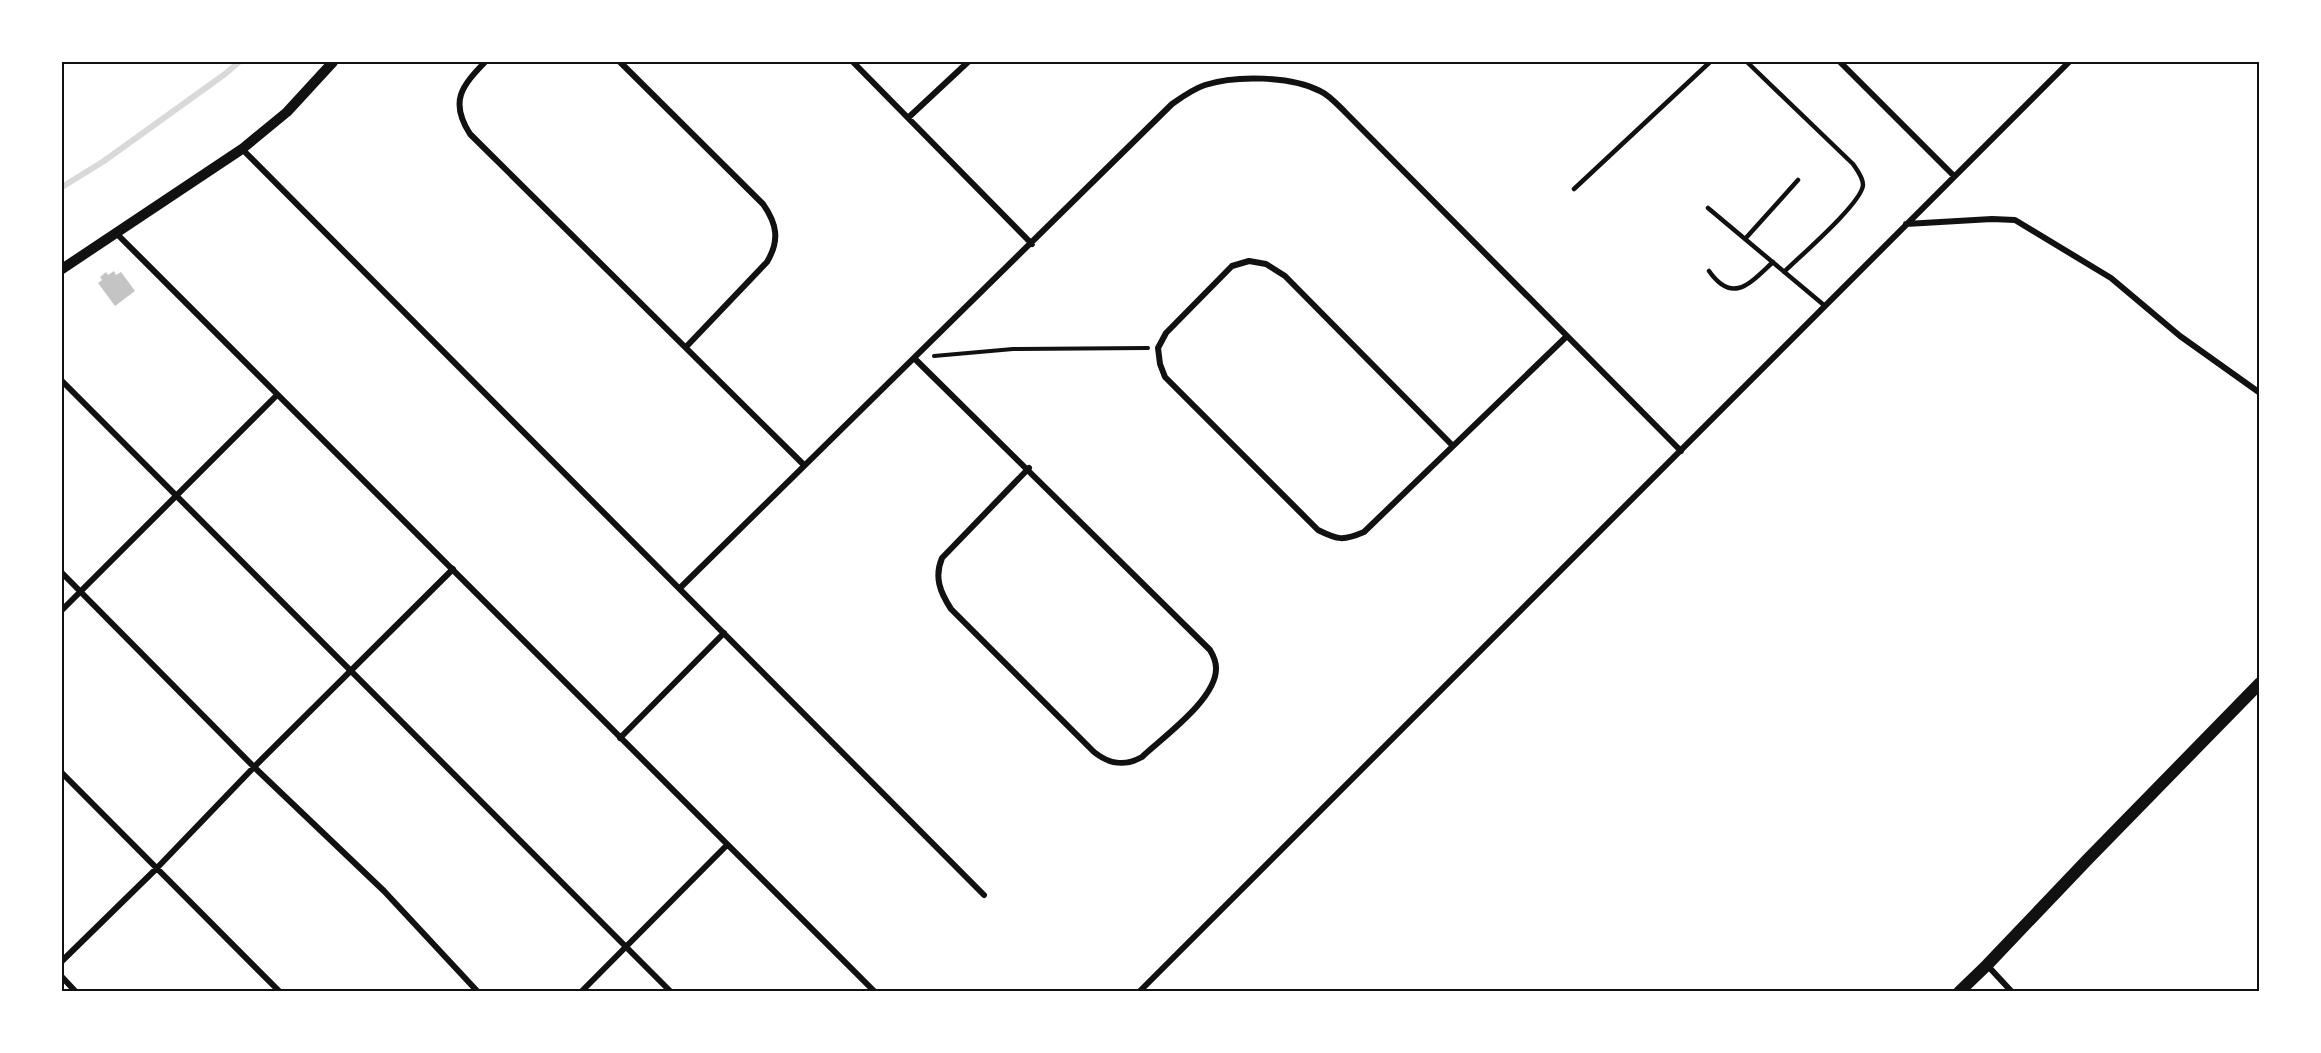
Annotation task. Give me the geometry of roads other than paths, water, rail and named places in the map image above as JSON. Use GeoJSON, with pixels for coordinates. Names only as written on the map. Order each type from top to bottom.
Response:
{"type":"FeatureCollection","features":[{"type":"Feature","properties":{"kind":"main road"},"geometry":{"type":"LineString","coordinates":[[1959,992],[2259,683]]}},
{"type":"Feature","properties":{"kind":"street"},"geometry":{"type":"LineString","coordinates":[[62,269],[242,149],[286,112],[333,62]]}},
{"type":"Feature","properties":{"kind":"street"},"geometry":{"type":"LineString","coordinates":[[485,62],[466,81],[461,90],[459,112],[470,134],[804,465]]}},
{"type":"Feature","properties":{"kind":"street"},"geometry":{"type":"LineString","coordinates":[[620,62],[763,204],[776,227],[775,245],[767,262],[686,347]]}},
{"type":"Feature","properties":{"kind":"street"},"geometry":{"type":"LineString","coordinates":[[854,62],[1032,244]]}},
{"type":"Feature","properties":{"kind":"street"},"geometry":{"type":"LineString","coordinates":[[909,117],[968,62]]}},
{"type":"Feature","properties":{"kind":"street"},"geometry":{"type":"LineString","coordinates":[[1840,62],[1954,176]]}},
{"type":"Feature","properties":{"kind":"street"},"geometry":{"type":"LineString","coordinates":[[1138,992],[2069,62]]}},
{"type":"Feature","properties":{"kind":"street"},"geometry":{"type":"LineString","coordinates":[[680,588],[1173,104],[1204,85],[1228,81],[1268,79],[1293,82],[1322,91],[1346,112],[1681,451]]}},
{"type":"Feature","properties":{"kind":"street"},"geometry":{"type":"LineString","coordinates":[[242,149],[984,895]]}},
{"type":"Feature","properties":{"kind":"street"},"geometry":{"type":"LineString","coordinates":[[1906,224],[1992,219],[2015,220],[2111,278],[2180,336],[2259,393]]}},
{"type":"Feature","properties":{"kind":"street"},"geometry":{"type":"LineString","coordinates":[[115,232],[875,992]]}},
{"type":"Feature","properties":{"kind":"street"},"geometry":{"type":"LineString","coordinates":[[1453,446],[1285,276],[1266,264],[1249,261],[1232,266],[1166,333],[1158,348],[1165,377],[1318,530],[1337,539],[1351,538],[1364,532],[1567,336]]}},
{"type":"Feature","properties":{"kind":"street"},"geometry":{"type":"LineString","coordinates":[[914,358],[1029,468],[1204,642],[1215,659],[1216,669],[1213,682],[1195,708],[1142,757],[1134,761],[1113,763],[1104,760],[1094,752],[951,609],[940,591],[938,567],[942,558],[1029,468]]}},
{"type":"Feature","properties":{"kind":"street"},"geometry":{"type":"LineString","coordinates":[[62,381],[671,992]]}},
{"type":"Feature","properties":{"kind":"street"},"geometry":{"type":"LineString","coordinates":[[62,610],[277,395]]}},
{"type":"Feature","properties":{"kind":"street"},"geometry":{"type":"LineString","coordinates":[[62,961],[453,569]]}},
{"type":"Feature","properties":{"kind":"street"},"geometry":{"type":"LineString","coordinates":[[62,573],[254,767],[384,891],[478,992]]}},
{"type":"Feature","properties":{"kind":"street"},"geometry":{"type":"LineString","coordinates":[[620,738],[724,633]]}},
{"type":"Feature","properties":{"kind":"street"},"geometry":{"type":"LineString","coordinates":[[62,773],[280,992]]}},
{"type":"Feature","properties":{"kind":"street"},"geometry":{"type":"LineString","coordinates":[[581,992],[727,845]]}},
{"type":"Feature","properties":{"kind":"street"},"geometry":{"type":"LineString","coordinates":[[1987,965],[2012,992]]}},
{"type":"Feature","properties":{"kind":"street"},"geometry":{"type":"LineString","coordinates":[[62,976],[76,992]]}},
{"type":"Feature","properties":{"kind":"lane"},"geometry":{"type":"LineString","coordinates":[[1574,189],[1710,62]]}},
{"type":"Feature","properties":{"kind":"lane"},"geometry":{"type":"LineString","coordinates":[[1747,62],[1853,164],[1861,177],[1863,186],[1843,216],[1784,272]]}},
{"type":"Feature","properties":{"kind":"lane"},"geometry":{"type":"LineString","coordinates":[[1745,239],[1798,180]]}},
{"type":"Feature","properties":{"kind":"lane"},"geometry":{"type":"LineString","coordinates":[[1708,208],[1825,306]]}},
{"type":"Feature","properties":{"kind":"lane"},"geometry":{"type":"LineString","coordinates":[[1709,271],[1718,283],[1728,289],[1740,289],[1748,285],[1773,262]]}},
{"type":"Feature","properties":{"kind":"waterway"},"geometry":{"type":"LineString","coordinates":[[62,187],[104,161],[239,62]]}}]}
